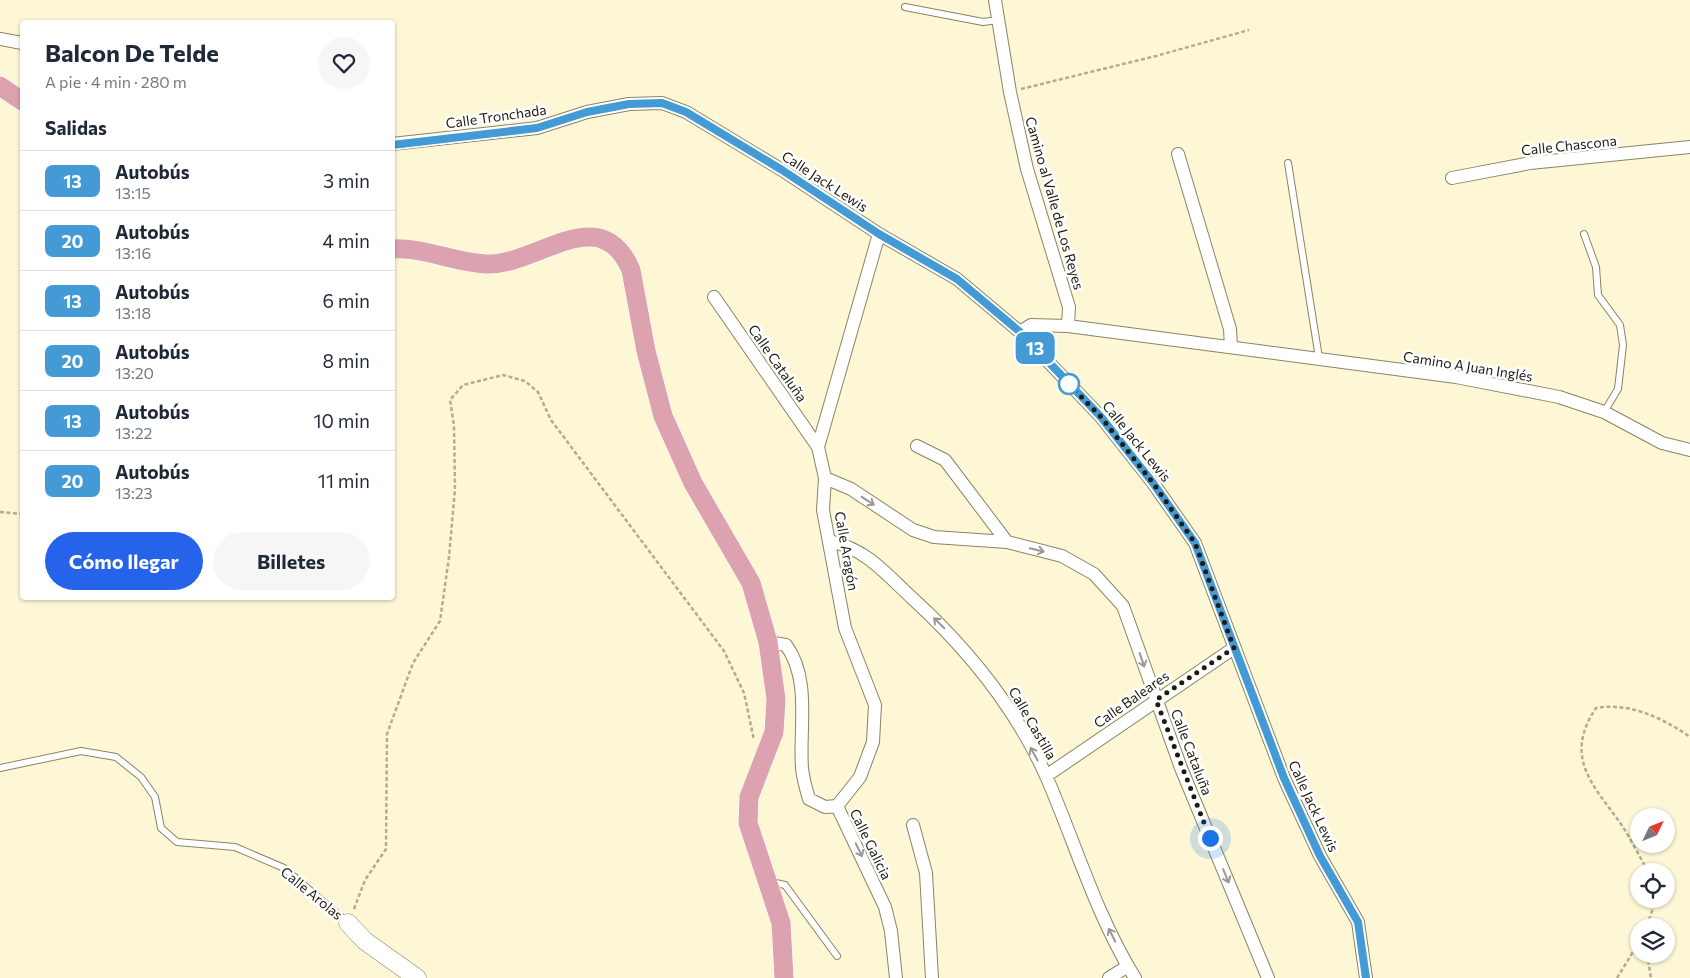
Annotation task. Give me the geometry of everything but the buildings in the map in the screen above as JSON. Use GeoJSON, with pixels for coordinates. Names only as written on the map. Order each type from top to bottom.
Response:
{"type":"FeatureCollection","features":[{"type":"Feature","properties":{"kind":"main road"},"geometry":{"type":"LineString","coordinates":[[0,86],[20,100]]}},
{"type":"Feature","properties":{"kind":"main road"},"geometry":{"type":"LineString","coordinates":[[395,249],[415,249],[473,262],[491,264],[507,262],[580,237],[595,237],[608,240],[619,249],[631,270],[646,352],[663,416],[693,484],[751,583],[768,642],[776,699],[774,732],[749,797],[748,823],[781,924],[784,978]]}},
{"type":"Feature","properties":{"kind":"street","name":"Camino al Valle de Los Reyes"},"geometry":{"type":"LineString","coordinates":[[995,0],[1010,92],[1027,169],[1069,307],[1068,326]]}},
{"type":"Feature","properties":{"kind":"street"},"geometry":{"type":"LineString","coordinates":[[0,39],[20,43]]}},
{"type":"Feature","properties":{"kind":"street","name":"Calle Tronchada"},"geometry":{"type":"LineString","coordinates":[[395,144],[537,128],[587,112],[629,104],[662,103]]}},
{"type":"Feature","properties":{"kind":"street","name":"Calle Jack Lewis"},"geometry":{"type":"LineString","coordinates":[[662,103],[686,112],[758,155],[879,234],[957,279],[1020,332],[1101,417],[1153,483],[1195,543],[1284,778],[1320,856],[1358,922],[1366,978]]}},
{"type":"Feature","properties":{"kind":"street","name":"Calle Chascona"},"geometry":{"type":"LineString","coordinates":[[1452,178],[1530,163],[1690,148]]}},
{"type":"Feature","properties":{"kind":"street"},"geometry":{"type":"LineString","coordinates":[[1178,154],[1230,330],[1231,347]]}},
{"type":"Feature","properties":{"kind":"street","name":"Calle Aragón"},"geometry":{"type":"LineString","coordinates":[[837,806],[860,777],[873,742],[875,705],[845,628],[823,510],[825,478],[818,447],[879,234]]}},
{"type":"Feature","properties":{"kind":"street","name":"Calle Cataluña"},"geometry":{"type":"LineString","coordinates":[[714,297],[818,447]]}},
{"type":"Feature","properties":{"kind":"street","name":"Camino A Juan Inglés"},"geometry":{"type":"LineString","coordinates":[[1020,332],[1032,325],[1068,326],[1319,358],[1456,378],[1559,396],[1604,412],[1662,443],[1690,450]]}},
{"type":"Feature","properties":{"kind":"street"},"geometry":{"type":"LineString","coordinates":[[917,446],[945,460],[1007,542]]}},
{"type":"Feature","properties":{"kind":"street","name":"Calle Cataluña"},"geometry":{"type":"LineString","coordinates":[[825,478],[851,489],[913,530],[934,537],[1007,542],[1062,556],[1094,574],[1122,606],[1181,768],[1268,978]]}},
{"type":"Feature","properties":{"kind":"street","name":"Calle Castilla"},"geometry":{"type":"LineString","coordinates":[[830,541],[850,546],[872,560],[940,623],[976,663],[1003,698],[1046,776],[1102,915],[1135,978]]}},
{"type":"Feature","properties":{"kind":"street","name":"Calle Galicia"},"geometry":{"type":"LineString","coordinates":[[768,642],[786,644],[796,658],[801,688],[802,770],[809,799],[824,807],[837,806],[885,907],[891,931],[896,978]]}},
{"type":"Feature","properties":{"kind":"street","name":"Calle Baleares"},"geometry":{"type":"LineString","coordinates":[[1046,776],[1234,648]]}},
{"type":"Feature","properties":{"kind":"street"},"geometry":{"type":"LineString","coordinates":[[914,825],[926,874],[932,978]]}},
{"type":"Feature","properties":{"kind":"street","name":"Calle Arolas"},"geometry":{"type":"LineString","coordinates":[[348,923],[365,941],[416,978]]}},
{"type":"Feature","properties":{"kind":"street"},"geometry":{"type":"LineString","coordinates":[[1109,978],[1128,966]]}},
{"type":"Feature","properties":{"kind":"lane"},"geometry":{"type":"LineString","coordinates":[[905,7],[983,22],[998,20]]}},
{"type":"Feature","properties":{"kind":"lane"},"geometry":{"type":"LineString","coordinates":[[1288,163],[1319,358]]}},
{"type":"Feature","properties":{"kind":"lane"},"geometry":{"type":"LineString","coordinates":[[1584,234],[1596,267],[1598,295],[1620,325],[1623,345],[1618,389],[1604,412]]}},
{"type":"Feature","properties":{"kind":"lane","name":"Calle Arolas"},"geometry":{"type":"LineString","coordinates":[[0,768],[81,751],[116,758],[141,777],[155,797],[162,828],[177,842],[235,848],[284,868],[348,923]]}},
{"type":"Feature","properties":{"kind":"lane"},"geometry":{"type":"LineString","coordinates":[[767,881],[785,884],[837,956]]}},
{"type":"Feature","properties":{"kind":"path"},"geometry":{"type":"LineString","coordinates":[[1010,92],[1156,56],[1249,30]]}},
{"type":"Feature","properties":{"kind":"path"},"geometry":{"type":"LineString","coordinates":[[348,923],[365,880],[386,850],[387,734],[413,663],[440,621],[449,558],[455,489],[454,426],[450,400],[463,385],[503,375],[525,380],[538,392],[551,420],[724,651],[744,693],[760,766]]}},
{"type":"Feature","properties":{"kind":"path"},"geometry":{"type":"LineString","coordinates":[[0,512],[20,514]]}},
{"type":"Feature","properties":{"kind":"path"},"geometry":{"type":"LineString","coordinates":[[1643,863],[1622,827],[1590,782],[1581,753],[1584,726],[1596,708],[1612,705],[1631,708],[1675,726],[1690,737]]}},
{"type":"Feature","properties":{"kind":"path"},"geometry":{"type":"LineString","coordinates":[[1617,978],[1630,957]]}},
{"type":"Feature","properties":{"kind":"path"},"geometry":{"type":"LineString","coordinates":[[1648,963],[1651,978]]}},
{"type":"Feature","properties":{"kind":"bus line","name":"13"},"geometry":{"type":"LineString","coordinates":[[395,145],[537,128],[587,112],[629,104],[662,103],[686,112],[782,170],[879,234],[957,279],[1020,332],[1101,417],[1153,483],[1195,543],[1284,778],[1320,856],[1358,922],[1366,978]]}},
{"type":"Feature","properties":{"kind":"route"},"geometry":{"type":"LineString","coordinates":[[1069,384],[1101,417],[1153,483],[1195,543],[1234,648],[1156,700],[1210,838]]}}]}
